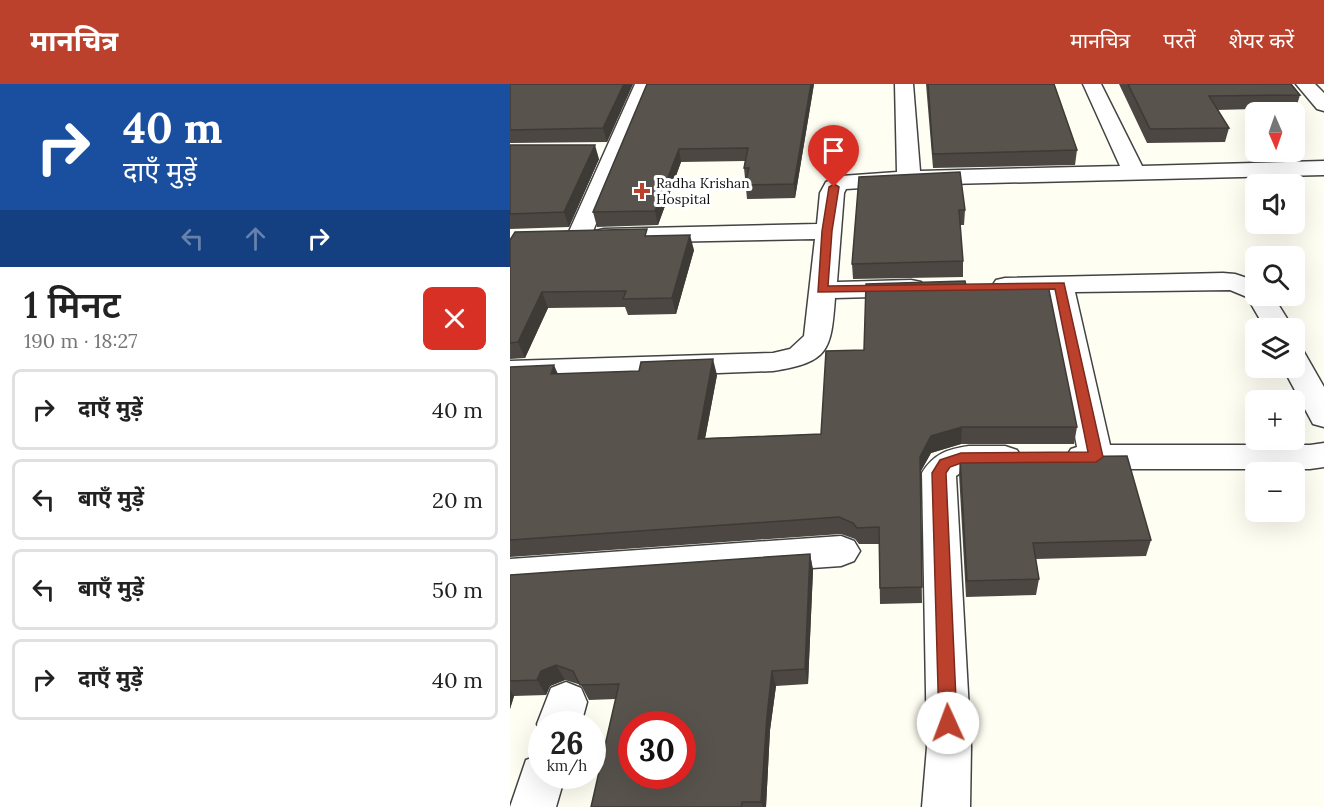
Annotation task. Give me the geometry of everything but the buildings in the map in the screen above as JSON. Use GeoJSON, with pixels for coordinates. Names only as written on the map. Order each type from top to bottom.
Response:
{"type":"FeatureCollection","features":[{"type":"Feature","properties":{"kind":"street"},"geometry":{"type":"LineString","coordinates":[[644,84],[615,150],[567,237],[827,231]]}},
{"type":"Feature","properties":{"kind":"street"},"geometry":{"type":"LineString","coordinates":[[904,84],[909,178]]}},
{"type":"Feature","properties":{"kind":"street"},"geometry":{"type":"LineString","coordinates":[[1092,84],[1134,173]]}},
{"type":"Feature","properties":{"kind":"street"},"geometry":{"type":"LineString","coordinates":[[1305,84],[1324,105]]}},
{"type":"Feature","properties":{"kind":"street"},"geometry":{"type":"LineString","coordinates":[[592,150],[615,150]]}},
{"type":"Feature","properties":{"kind":"street"},"geometry":{"type":"LineString","coordinates":[[510,370],[773,362],[799,358],[810,350],[818,336],[831,193],[834,187],[841,183],[909,178],[1324,168]]}},
{"type":"Feature","properties":{"kind":"street"},"geometry":{"type":"LineString","coordinates":[[976,287],[1223,281],[1235,282],[1245,286]]}},
{"type":"Feature","properties":{"kind":"street"},"geometry":{"type":"LineString","coordinates":[[1060,285],[1096,457]]}},
{"type":"Feature","properties":{"kind":"street"},"geometry":{"type":"LineString","coordinates":[[822,290],[941,288]]}},
{"type":"Feature","properties":{"kind":"street"},"geometry":{"type":"LineString","coordinates":[[1304,378],[1324,416]]}},
{"type":"Feature","properties":{"kind":"street"},"geometry":{"type":"LineString","coordinates":[[946,807],[949,747],[939,473],[945,463],[961,458],[1310,457],[1324,454]]}},
{"type":"Feature","properties":{"kind":"street"},"geometry":{"type":"LineString","coordinates":[[510,574],[841,551]]}},
{"type":"Feature","properties":{"kind":"street"},"geometry":{"type":"LineString","coordinates":[[532,807],[538,789]]}},
{"type":"Feature","properties":{"kind":"place","name":"Radha Krishan Hospital"},"geometry":{"type":"Point","coordinates":[642,191]}},
{"type":"Feature","properties":{"kind":"route"},"geometry":{"type":"LineString","coordinates":[[834,187],[831,193],[822,290],[1060,285],[1096,457],[961,458],[945,463],[939,473],[948,723]]}}]}
